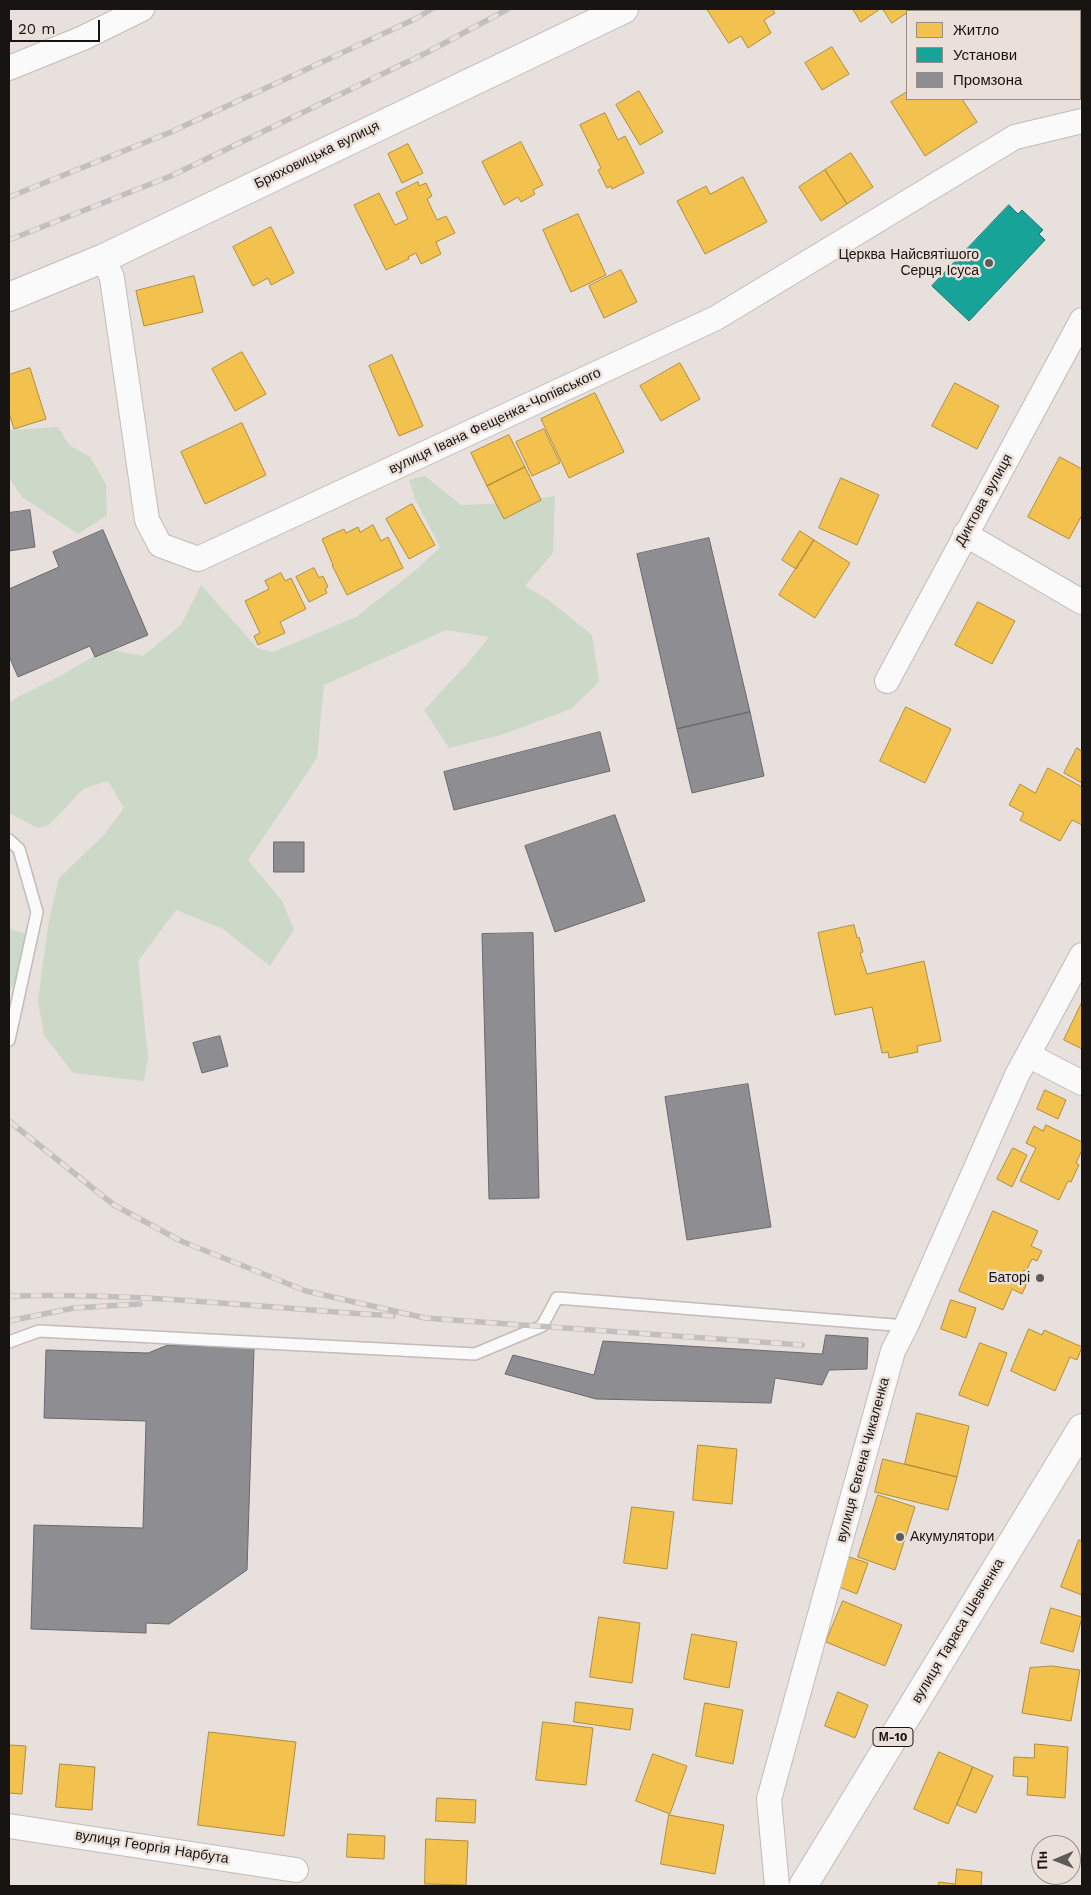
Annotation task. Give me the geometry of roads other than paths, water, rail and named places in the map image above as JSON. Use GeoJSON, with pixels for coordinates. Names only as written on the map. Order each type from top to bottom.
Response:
{"type":"FeatureCollection","features":[{"type":"Feature","properties":{"kind":"main road","name":"Брюховицька вулиця"},"geometry":{"type":"LineString","coordinates":[[9,297],[104,258],[624,9]]}},
{"type":"Feature","properties":{"kind":"main road","name":"вулиця Тараса Шевченка"},"geometry":{"type":"LineString","coordinates":[[803,1886],[1082,1428]]}},
{"type":"Feature","properties":{"kind":"street"},"geometry":{"type":"LineString","coordinates":[[9,68],[83,38],[142,9]]}},
{"type":"Feature","properties":{"kind":"street","name":"вулиця Івана Фещенка-Чопівського"},"geometry":{"type":"LineString","coordinates":[[104,258],[112,278],[147,520],[160,545],[198,558],[716,318],[1015,137],[1082,121]]}},
{"type":"Feature","properties":{"kind":"street","name":"Диктова вулиця"},"geometry":{"type":"LineString","coordinates":[[887,681],[1082,320]]}},
{"type":"Feature","properties":{"kind":"street"},"geometry":{"type":"LineString","coordinates":[[965,534],[1082,602]]}},
{"type":"Feature","properties":{"kind":"street","name":"вулиця Євгена Чикаленка"},"geometry":{"type":"LineString","coordinates":[[777,1886],[769,1799],[893,1351],[906,1326],[1017,1075],[1082,955]]}},
{"type":"Feature","properties":{"kind":"street"},"geometry":{"type":"LineString","coordinates":[[1028,1055],[1082,1083]]}},
{"type":"Feature","properties":{"kind":"street","name":"вулиця Георгія Нарбута"},"geometry":{"type":"LineString","coordinates":[[9,1826],[296,1870]]}},
{"type":"Feature","properties":{"kind":"lane"},"geometry":{"type":"LineString","coordinates":[[9,840],[19,849],[37,912],[9,1040]]}},
{"type":"Feature","properties":{"kind":"lane"},"geometry":{"type":"LineString","coordinates":[[9,1342],[39,1331],[475,1354],[542,1326],[557,1298],[906,1326]]}},
{"type":"Feature","properties":{"kind":"railway"},"geometry":{"type":"LineString","coordinates":[[9,197],[171,132],[415,19],[432,9]]}},
{"type":"Feature","properties":{"kind":"railway"},"geometry":{"type":"LineString","coordinates":[[9,240],[171,176],[428,52],[508,9]]}},
{"type":"Feature","properties":{"kind":"railway"},"geometry":{"type":"LineString","coordinates":[[9,1121],[114,1205],[181,1241],[306,1291],[425,1318],[802,1345]]}},
{"type":"Feature","properties":{"kind":"railway"},"geometry":{"type":"LineString","coordinates":[[9,1296],[57,1295],[153,1298],[393,1316]]}},
{"type":"Feature","properties":{"kind":"railway"},"geometry":{"type":"LineString","coordinates":[[9,1321],[74,1308],[140,1304]]}},
{"type":"Feature","properties":{"kind":"place","name":"Церква Найсвятішого Серця Ісуса"},"geometry":{"type":"Point","coordinates":[989,263]}},
{"type":"Feature","properties":{"kind":"place","name":"Баторі"},"geometry":{"type":"Point","coordinates":[1040,1278]}},
{"type":"Feature","properties":{"kind":"place","name":"Акумулятори"},"geometry":{"type":"Point","coordinates":[900,1537]}}]}
